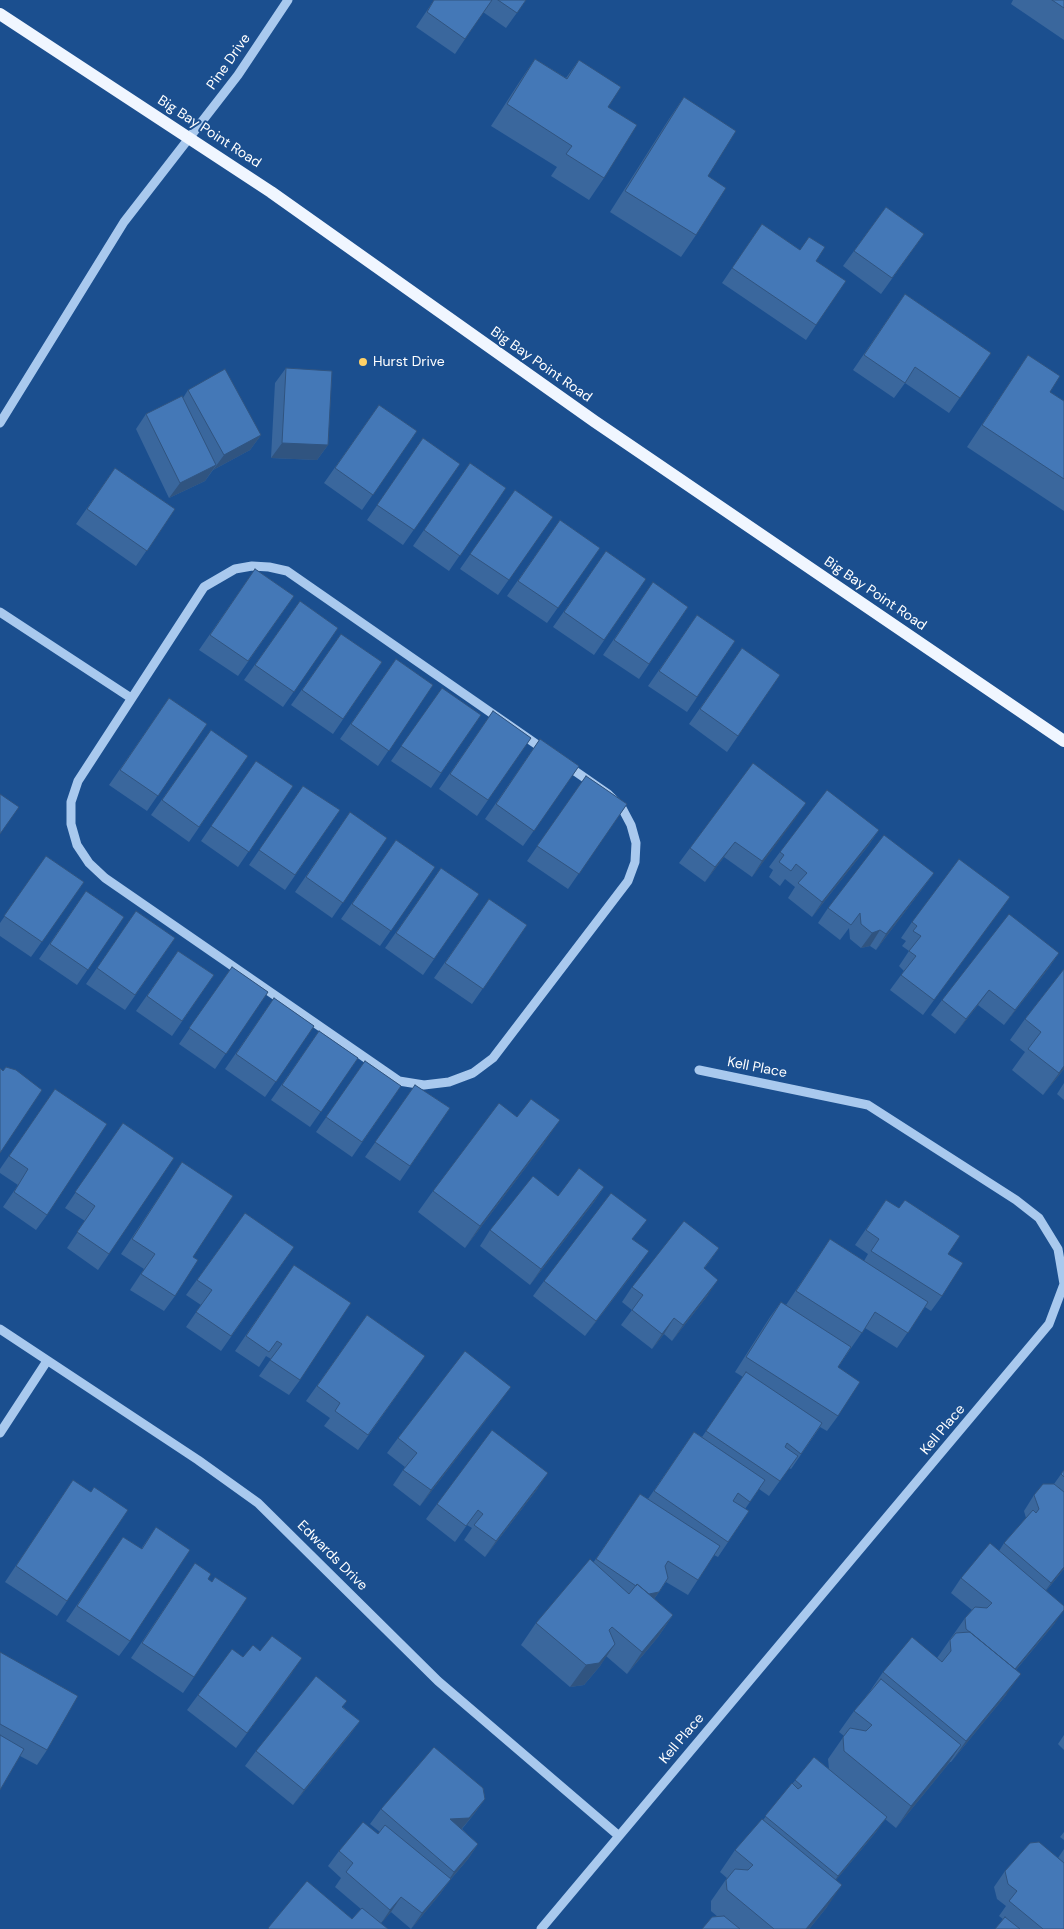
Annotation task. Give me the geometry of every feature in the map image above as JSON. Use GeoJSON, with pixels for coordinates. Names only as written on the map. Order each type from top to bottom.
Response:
{"type":"FeatureCollection","features":[{"type":"Feature","properties":{"kind":"main road","name":"Big Bay Point Road"},"geometry":{"type":"LineString","coordinates":[[0,14],[271,192],[602,427],[1064,741]]}},
{"type":"Feature","properties":{"kind":"street","name":"Pine Drive"},"geometry":{"type":"LineString","coordinates":[[189,138],[238,75],[288,0]]}},
{"type":"Feature","properties":{"kind":"street"},"geometry":{"type":"LineString","coordinates":[[0,423],[124,222],[189,138]]}},
{"type":"Feature","properties":{"kind":"street"},"geometry":{"type":"LineString","coordinates":[[270,566],[287,571],[608,794],[622,808],[631,824],[636,843],[635,862],[628,881],[493,1058],[473,1073],[449,1082],[424,1085],[399,1081],[106,878],[89,863],[77,845],[71,824],[71,802],[78,781],[131,698],[204,587],[218,577],[243,568],[270,566]]}},
{"type":"Feature","properties":{"kind":"street"},"geometry":{"type":"LineString","coordinates":[[0,612],[131,698]]}},
{"type":"Feature","properties":{"kind":"street","name":"Kell Place"},"geometry":{"type":"LineString","coordinates":[[541,1929],[1049,1324],[1064,1284],[1058,1249],[1039,1218],[1016,1200],[868,1105],[699,1070]]}},
{"type":"Feature","properties":{"kind":"street","name":"Edwards Drive"},"geometry":{"type":"LineString","coordinates":[[0,1329],[198,1460],[258,1503],[438,1681],[619,1836]]}},
{"type":"Feature","properties":{"kind":"street"},"geometry":{"type":"LineString","coordinates":[[0,1432],[47,1361]]}},
{"type":"Feature","properties":{"kind":"building"},"geometry":{"type":"Polygon","coordinates":[[[434,0],[492,0],[465,39],[427,12],[434,0]]]}},
{"type":"Feature","properties":{"kind":"building"},"geometry":{"type":"Polygon","coordinates":[[[498,0],[526,0],[517,13],[498,0]]]}},
{"type":"Feature","properties":{"kind":"building"},"geometry":{"type":"Polygon","coordinates":[[[1052,0],[1064,0],[1064,8],[1052,0]]]}},
{"type":"Feature","properties":{"kind":"building"},"geometry":{"type":"Polygon","coordinates":[[[535,59],[567,79],[579,60],[621,87],[608,107],[637,125],[604,178],[566,154],[572,146],[507,104],[535,59]]]}},
{"type":"Feature","properties":{"kind":"building"},"geometry":{"type":"Polygon","coordinates":[[[684,97],[736,131],[708,176],[726,188],[696,235],[625,191],[684,97]]]}},
{"type":"Feature","properties":{"kind":"building"},"geometry":{"type":"Polygon","coordinates":[[[886,207],[924,234],[892,278],[854,251],[886,207]]]}},
{"type":"Feature","properties":{"kind":"building"},"geometry":{"type":"Polygon","coordinates":[[[762,224],[800,250],[809,237],[825,247],[816,261],[846,281],[816,325],[732,268],[762,224]]]}},
{"type":"Feature","properties":{"kind":"building"},"geometry":{"type":"Polygon","coordinates":[[[905,294],[991,353],[960,398],[915,367],[905,383],[864,355],[905,294]]]}},
{"type":"Feature","properties":{"kind":"building"},"geometry":{"type":"Polygon","coordinates":[[[1028,355],[1060,376],[1050,392],[1064,401],[1064,479],[982,425],[1028,355]]]}},
{"type":"Feature","properties":{"kind":"building"},"geometry":{"type":"Polygon","coordinates":[[[286,368],[332,371],[328,445],[282,443],[286,368]]]}},
{"type":"Feature","properties":{"kind":"building"},"geometry":{"type":"Polygon","coordinates":[[[225,369],[261,435],[224,455],[188,390],[225,369]]]}},
{"type":"Feature","properties":{"kind":"building"},"geometry":{"type":"Polygon","coordinates":[[[182,396],[216,465],[180,483],[146,414],[182,396]]]}},
{"type":"Feature","properties":{"kind":"building"},"geometry":{"type":"Polygon","coordinates":[[[379,405],[417,431],[373,495],[335,468],[379,405]]]}},
{"type":"Feature","properties":{"kind":"building"},"geometry":{"type":"Polygon","coordinates":[[[423,438],[460,464],[414,530],[377,505],[423,438]]]}},
{"type":"Feature","properties":{"kind":"building"},"geometry":{"type":"Polygon","coordinates":[[[470,463],[506,488],[460,556],[424,530],[470,463]]]}},
{"type":"Feature","properties":{"kind":"building"},"geometry":{"type":"Polygon","coordinates":[[[115,468],[175,509],[147,551],[87,509],[115,468]]]}},
{"type":"Feature","properties":{"kind":"building"},"geometry":{"type":"Polygon","coordinates":[[[515,490],[553,517],[509,580],[470,554],[515,490]]]}},
{"type":"Feature","properties":{"kind":"building"},"geometry":{"type":"Polygon","coordinates":[[[560,520],[600,548],[558,608],[518,581],[560,520]]]}},
{"type":"Feature","properties":{"kind":"building"},"geometry":{"type":"Polygon","coordinates":[[[606,551],[646,579],[604,640],[564,612],[606,551]]]}},
{"type":"Feature","properties":{"kind":"building"},"geometry":{"type":"Polygon","coordinates":[[[255,569],[294,596],[248,661],[210,635],[255,569]]]}},
{"type":"Feature","properties":{"kind":"building"},"geometry":{"type":"Polygon","coordinates":[[[653,582],[688,607],[649,664],[614,640],[653,582]]]}},
{"type":"Feature","properties":{"kind":"building"},"geometry":{"type":"Polygon","coordinates":[[[300,601],[338,628],[294,692],[255,665],[300,601]]]}},
{"type":"Feature","properties":{"kind":"building"},"geometry":{"type":"Polygon","coordinates":[[[697,615],[735,641],[697,697],[659,671],[697,615]]]}},
{"type":"Feature","properties":{"kind":"building"},"geometry":{"type":"Polygon","coordinates":[[[341,634],[382,662],[343,719],[302,690],[341,634]]]}},
{"type":"Feature","properties":{"kind":"building"},"geometry":{"type":"Polygon","coordinates":[[[742,648],[780,675],[738,736],[700,709],[742,648]]]}},
{"type":"Feature","properties":{"kind":"building"},"geometry":{"type":"Polygon","coordinates":[[[396,659],[433,685],[389,751],[351,724],[396,659]]]}},
{"type":"Feature","properties":{"kind":"building"},"geometry":{"type":"Polygon","coordinates":[[[442,688],[481,715],[441,773],[401,746],[442,688]]]}},
{"type":"Feature","properties":{"kind":"building"},"geometry":{"type":"Polygon","coordinates":[[[169,698],[207,724],[158,796],[120,770],[169,698]]]}},
{"type":"Feature","properties":{"kind":"building"},"geometry":{"type":"Polygon","coordinates":[[[493,711],[531,738],[488,800],[450,774],[493,711]]]}},
{"type":"Feature","properties":{"kind":"building"},"geometry":{"type":"Polygon","coordinates":[[[211,730],[248,756],[199,827],[162,800],[211,730]]]}},
{"type":"Feature","properties":{"kind":"building"},"geometry":{"type":"Polygon","coordinates":[[[540,739],[579,766],[534,831],[496,804],[540,739]]]}},
{"type":"Feature","properties":{"kind":"building"},"geometry":{"type":"Polygon","coordinates":[[[256,761],[293,786],[249,852],[211,826],[256,761]]]}},
{"type":"Feature","properties":{"kind":"building"},"geometry":{"type":"Polygon","coordinates":[[[753,763],[806,803],[762,861],[735,842],[715,867],[690,848],[753,763]]]}},
{"type":"Feature","properties":{"kind":"building"},"geometry":{"type":"Polygon","coordinates":[[[586,776],[627,804],[579,874],[537,846],[586,776]]]}},
{"type":"Feature","properties":{"kind":"building"},"geometry":{"type":"Polygon","coordinates":[[[303,786],[340,810],[295,875],[259,850],[303,786]]]}},
{"type":"Feature","properties":{"kind":"building"},"geometry":{"type":"Polygon","coordinates":[[[827,790],[879,830],[822,902],[798,883],[807,873],[796,864],[791,871],[779,862],[784,855],[780,852],[827,790]]]}},
{"type":"Feature","properties":{"kind":"building"},"geometry":{"type":"Polygon","coordinates":[[[0,794],[19,807],[0,834],[0,794]]]}},
{"type":"Feature","properties":{"kind":"building"},"geometry":{"type":"Polygon","coordinates":[[[350,812],[387,838],[343,903],[306,877],[350,812]]]}},
{"type":"Feature","properties":{"kind":"building"},"geometry":{"type":"Polygon","coordinates":[[[884,835],[934,873],[886,934],[880,930],[872,933],[861,924],[860,913],[851,925],[828,908],[884,835]]]}},
{"type":"Feature","properties":{"kind":"building"},"geometry":{"type":"Polygon","coordinates":[[[396,840],[435,867],[391,931],[352,904],[396,840]]]}},
{"type":"Feature","properties":{"kind":"building"},"geometry":{"type":"Polygon","coordinates":[[[46,856],[84,882],[42,942],[4,916],[46,856]]]}},
{"type":"Feature","properties":{"kind":"building"},"geometry":{"type":"Polygon","coordinates":[[[959,859],[1010,897],[934,1000],[901,975],[916,956],[909,951],[921,936],[913,931],[917,926],[912,922],[959,859]]]}},
{"type":"Feature","properties":{"kind":"building"},"geometry":{"type":"Polygon","coordinates":[[[441,868],[479,894],[434,959],[396,933],[441,868]]]}},
{"type":"Feature","properties":{"kind":"building"},"geometry":{"type":"Polygon","coordinates":[[[86,891],[124,917],[88,970],[50,944],[86,891]]]}},
{"type":"Feature","properties":{"kind":"building"},"geometry":{"type":"Polygon","coordinates":[[[489,899],[527,925],[483,989],[445,963],[489,899]]]}},
{"type":"Feature","properties":{"kind":"building"},"geometry":{"type":"Polygon","coordinates":[[[136,911],[175,938],[135,995],[97,968],[136,911]]]}},
{"type":"Feature","properties":{"kind":"building"},"geometry":{"type":"Polygon","coordinates":[[[1009,914],[1059,953],[1015,1010],[989,990],[966,1019],[942,1000],[1009,914]]]}},
{"type":"Feature","properties":{"kind":"building"},"geometry":{"type":"Polygon","coordinates":[[[178,951],[214,975],[182,1021],[147,996],[178,951]]]}},
{"type":"Feature","properties":{"kind":"building"},"geometry":{"type":"Polygon","coordinates":[[[232,967],[268,992],[226,1054],[189,1028],[232,967]]]}},
{"type":"Feature","properties":{"kind":"building"},"geometry":{"type":"Polygon","coordinates":[[[1064,969],[1064,1066],[1059,1073],[1028,1049],[1041,1032],[1025,1019],[1064,969]]]}},
{"type":"Feature","properties":{"kind":"building"},"geometry":{"type":"Polygon","coordinates":[[[274,998],[314,1026],[276,1082],[236,1054],[274,998]]]}},
{"type":"Feature","properties":{"kind":"building"},"geometry":{"type":"Polygon","coordinates":[[[319,1031],[358,1058],[321,1112],[282,1085],[319,1031]]]}},
{"type":"Feature","properties":{"kind":"building"},"geometry":{"type":"Polygon","coordinates":[[[365,1061],[401,1086],[362,1142],[326,1117],[365,1061]]]}},
{"type":"Feature","properties":{"kind":"building"},"geometry":{"type":"Polygon","coordinates":[[[6,1067],[16,1070],[42,1090],[0,1153],[0,1068],[3,1071],[6,1067]]]}},
{"type":"Feature","properties":{"kind":"building"},"geometry":{"type":"Polygon","coordinates":[[[415,1085],[450,1108],[410,1166],[375,1142],[415,1085]]]}},
{"type":"Feature","properties":{"kind":"building"},"geometry":{"type":"Polygon","coordinates":[[[55,1089],[107,1124],[47,1215],[14,1192],[28,1169],[9,1156],[55,1089]]]}},
{"type":"Feature","properties":{"kind":"building"},"geometry":{"type":"Polygon","coordinates":[[[531,1099],[560,1120],[480,1226],[433,1191],[499,1103],[517,1117],[531,1099]]]}},
{"type":"Feature","properties":{"kind":"building"},"geometry":{"type":"Polygon","coordinates":[[[123,1123],[174,1158],[109,1254],[77,1232],[95,1206],[75,1192],[123,1123]]]}},
{"type":"Feature","properties":{"kind":"building"},"geometry":{"type":"Polygon","coordinates":[[[182,1162],[233,1196],[193,1257],[198,1260],[175,1296],[141,1274],[155,1254],[132,1239],[182,1162]]]}},
{"type":"Feature","properties":{"kind":"building"},"geometry":{"type":"Polygon","coordinates":[[[579,1168],[604,1187],[541,1269],[490,1230],[533,1176],[558,1196],[579,1168]]]}},
{"type":"Feature","properties":{"kind":"building"},"geometry":{"type":"Polygon","coordinates":[[[611,1193],[647,1220],[632,1239],[649,1251],[596,1321],[544,1281],[611,1193]]]}},
{"type":"Feature","properties":{"kind":"building"},"geometry":{"type":"Polygon","coordinates":[[[886,1200],[899,1208],[905,1200],[960,1236],[948,1254],[963,1263],[942,1296],[871,1251],[879,1239],[866,1230],[886,1200]]]}},
{"type":"Feature","properties":{"kind":"building"},"geometry":{"type":"Polygon","coordinates":[[[245,1213],[294,1247],[231,1336],[196,1312],[212,1290],[197,1280],[245,1213]]]}},
{"type":"Feature","properties":{"kind":"building"},"geometry":{"type":"Polygon","coordinates":[[[684,1221],[719,1248],[704,1268],[718,1280],[683,1325],[674,1318],[662,1334],[632,1310],[643,1295],[632,1287],[684,1221]]]}},
{"type":"Feature","properties":{"kind":"building"},"geometry":{"type":"Polygon","coordinates":[[[830,1239],[928,1302],[908,1333],[875,1312],[862,1333],[796,1291],[830,1239]]]}},
{"type":"Feature","properties":{"kind":"building"},"geometry":{"type":"Polygon","coordinates":[[[294,1265],[351,1303],[300,1380],[270,1360],[282,1344],[277,1341],[269,1352],[246,1336],[294,1265]]]}},
{"type":"Feature","properties":{"kind":"building"},"geometry":{"type":"Polygon","coordinates":[[[781,1302],[851,1347],[838,1367],[860,1382],[838,1416],[746,1357],[781,1302]]]}},
{"type":"Feature","properties":{"kind":"building"},"geometry":{"type":"Polygon","coordinates":[[[367,1315],[425,1356],[368,1435],[335,1411],[340,1403],[317,1386],[367,1315]]]}},
{"type":"Feature","properties":{"kind":"building"},"geometry":{"type":"Polygon","coordinates":[[[465,1351],[511,1387],[431,1490],[403,1470],[417,1453],[398,1438],[465,1351]]]}},
{"type":"Feature","properties":{"kind":"building"},"geometry":{"type":"Polygon","coordinates":[[[746,1372],[822,1423],[801,1454],[787,1443],[785,1447],[798,1456],[780,1481],[706,1431],[746,1372]]]}},
{"type":"Feature","properties":{"kind":"building"},"geometry":{"type":"Polygon","coordinates":[[[492,1430],[548,1473],[496,1541],[474,1525],[483,1514],[478,1510],[466,1526],[437,1504],[492,1430]]]}},
{"type":"Feature","properties":{"kind":"building"},"geometry":{"type":"Polygon","coordinates":[[[694,1432],[765,1480],[750,1502],[738,1493],[733,1501],[749,1511],[728,1542],[654,1491],[694,1432]]]}},
{"type":"Feature","properties":{"kind":"building"},"geometry":{"type":"Polygon","coordinates":[[[73,1480],[91,1492],[94,1487],[128,1510],[67,1601],[16,1566],[73,1480]]]}},
{"type":"Feature","properties":{"kind":"building"},"geometry":{"type":"Polygon","coordinates":[[[1043,1484],[1054,1484],[1064,1492],[1064,1567],[1051,1583],[1004,1543],[1033,1510],[1036,1513],[1039,1509],[1034,1495],[1043,1484]]]}},
{"type":"Feature","properties":{"kind":"building"},"geometry":{"type":"Polygon","coordinates":[[[640,1494],[720,1546],[698,1580],[668,1561],[665,1566],[668,1578],[659,1592],[649,1594],[637,1584],[636,1586],[596,1559],[640,1494]]]}},
{"type":"Feature","properties":{"kind":"building"},"geometry":{"type":"Polygon","coordinates":[[[156,1527],[190,1550],[130,1641],[77,1606],[123,1537],[142,1549],[156,1527]]]}},
{"type":"Feature","properties":{"kind":"building"},"geometry":{"type":"Polygon","coordinates":[[[990,1543],[1064,1606],[1064,1610],[1015,1669],[966,1629],[965,1618],[975,1607],[987,1608],[992,1603],[961,1578],[990,1543]]]}},
{"type":"Feature","properties":{"kind":"building"},"geometry":{"type":"Polygon","coordinates":[[[590,1559],[629,1594],[637,1584],[673,1615],[642,1652],[612,1627],[609,1630],[615,1644],[599,1663],[586,1665],[536,1623],[590,1559]]]}},
{"type":"Feature","properties":{"kind":"building"},"geometry":{"type":"Polygon","coordinates":[[[195,1563],[211,1574],[208,1579],[212,1582],[215,1577],[247,1598],[194,1677],[142,1643],[195,1563]]]}},
{"type":"Feature","properties":{"kind":"building"},"geometry":{"type":"Polygon","coordinates":[[[970,1632],[1021,1674],[966,1741],[883,1672],[912,1637],[942,1662],[951,1651],[950,1640],[956,1633],[970,1632]]]}},
{"type":"Feature","properties":{"kind":"building"},"geometry":{"type":"Polygon","coordinates":[[[272,1636],[302,1658],[247,1733],[198,1695],[232,1649],[243,1657],[253,1645],[260,1651],[272,1636]]]}},
{"type":"Feature","properties":{"kind":"building"},"geometry":{"type":"Polygon","coordinates":[[[0,1652],[78,1696],[47,1750],[0,1724],[0,1652]]]}},
{"type":"Feature","properties":{"kind":"building"},"geometry":{"type":"Polygon","coordinates":[[[316,1676],[347,1701],[342,1707],[360,1721],[304,1790],[256,1751],[316,1676]]]}},
{"type":"Feature","properties":{"kind":"building"},"geometry":{"type":"Polygon","coordinates":[[[881,1679],[961,1745],[911,1806],[844,1751],[843,1737],[850,1728],[866,1731],[872,1725],[854,1711],[881,1679]]]}},
{"type":"Feature","properties":{"kind":"building"},"geometry":{"type":"Polygon","coordinates":[[[0,1735],[24,1749],[0,1790],[0,1735]]]}},
{"type":"Feature","properties":{"kind":"building"},"geometry":{"type":"Polygon","coordinates":[[[434,1747],[483,1788],[485,1799],[469,1818],[450,1819],[478,1844],[454,1872],[381,1809],[434,1747]]]}},
{"type":"Feature","properties":{"kind":"building"},"geometry":{"type":"Polygon","coordinates":[[[814,1757],[887,1817],[838,1876],[765,1816],[792,1783],[798,1789],[802,1786],[795,1780],[814,1757]]]}},
{"type":"Feature","properties":{"kind":"building"},"geometry":{"type":"Polygon","coordinates":[[[762,1819],[842,1885],[806,1929],[774,1929],[727,1890],[726,1880],[735,1869],[748,1870],[753,1865],[735,1850],[762,1819]]]}},
{"type":"Feature","properties":{"kind":"building"},"geometry":{"type":"Polygon","coordinates":[[[363,1822],[378,1834],[385,1825],[451,1879],[422,1913],[401,1897],[390,1910],[346,1872],[353,1863],[339,1851],[363,1822]]]}},
{"type":"Feature","properties":{"kind":"building"},"geometry":{"type":"Polygon","coordinates":[[[1039,1842],[1064,1863],[1064,1929],[1043,1929],[1009,1901],[1017,1891],[1008,1884],[1005,1871],[1030,1843],[1039,1842]]]}},
{"type":"Feature","properties":{"kind":"building"},"geometry":{"type":"Polygon","coordinates":[[[307,1881],[352,1919],[362,1908],[388,1929],[269,1929],[307,1881]]]}},
{"type":"Feature","properties":{"kind":"building"},"geometry":{"type":"Polygon","coordinates":[[[724,1916],[740,1929],[702,1929],[712,1917],[724,1916]]]}},
{"type":"Feature","properties":{"kind":"building"},"geometry":{"type":"Polygon","coordinates":[[[1005,1917],[1020,1929],[995,1929],[1005,1917]]]}},
{"type":"Feature","properties":{"kind":"place","name":"Hurst Drive"},"geometry":{"type":"Point","coordinates":[363,362]}}]}
